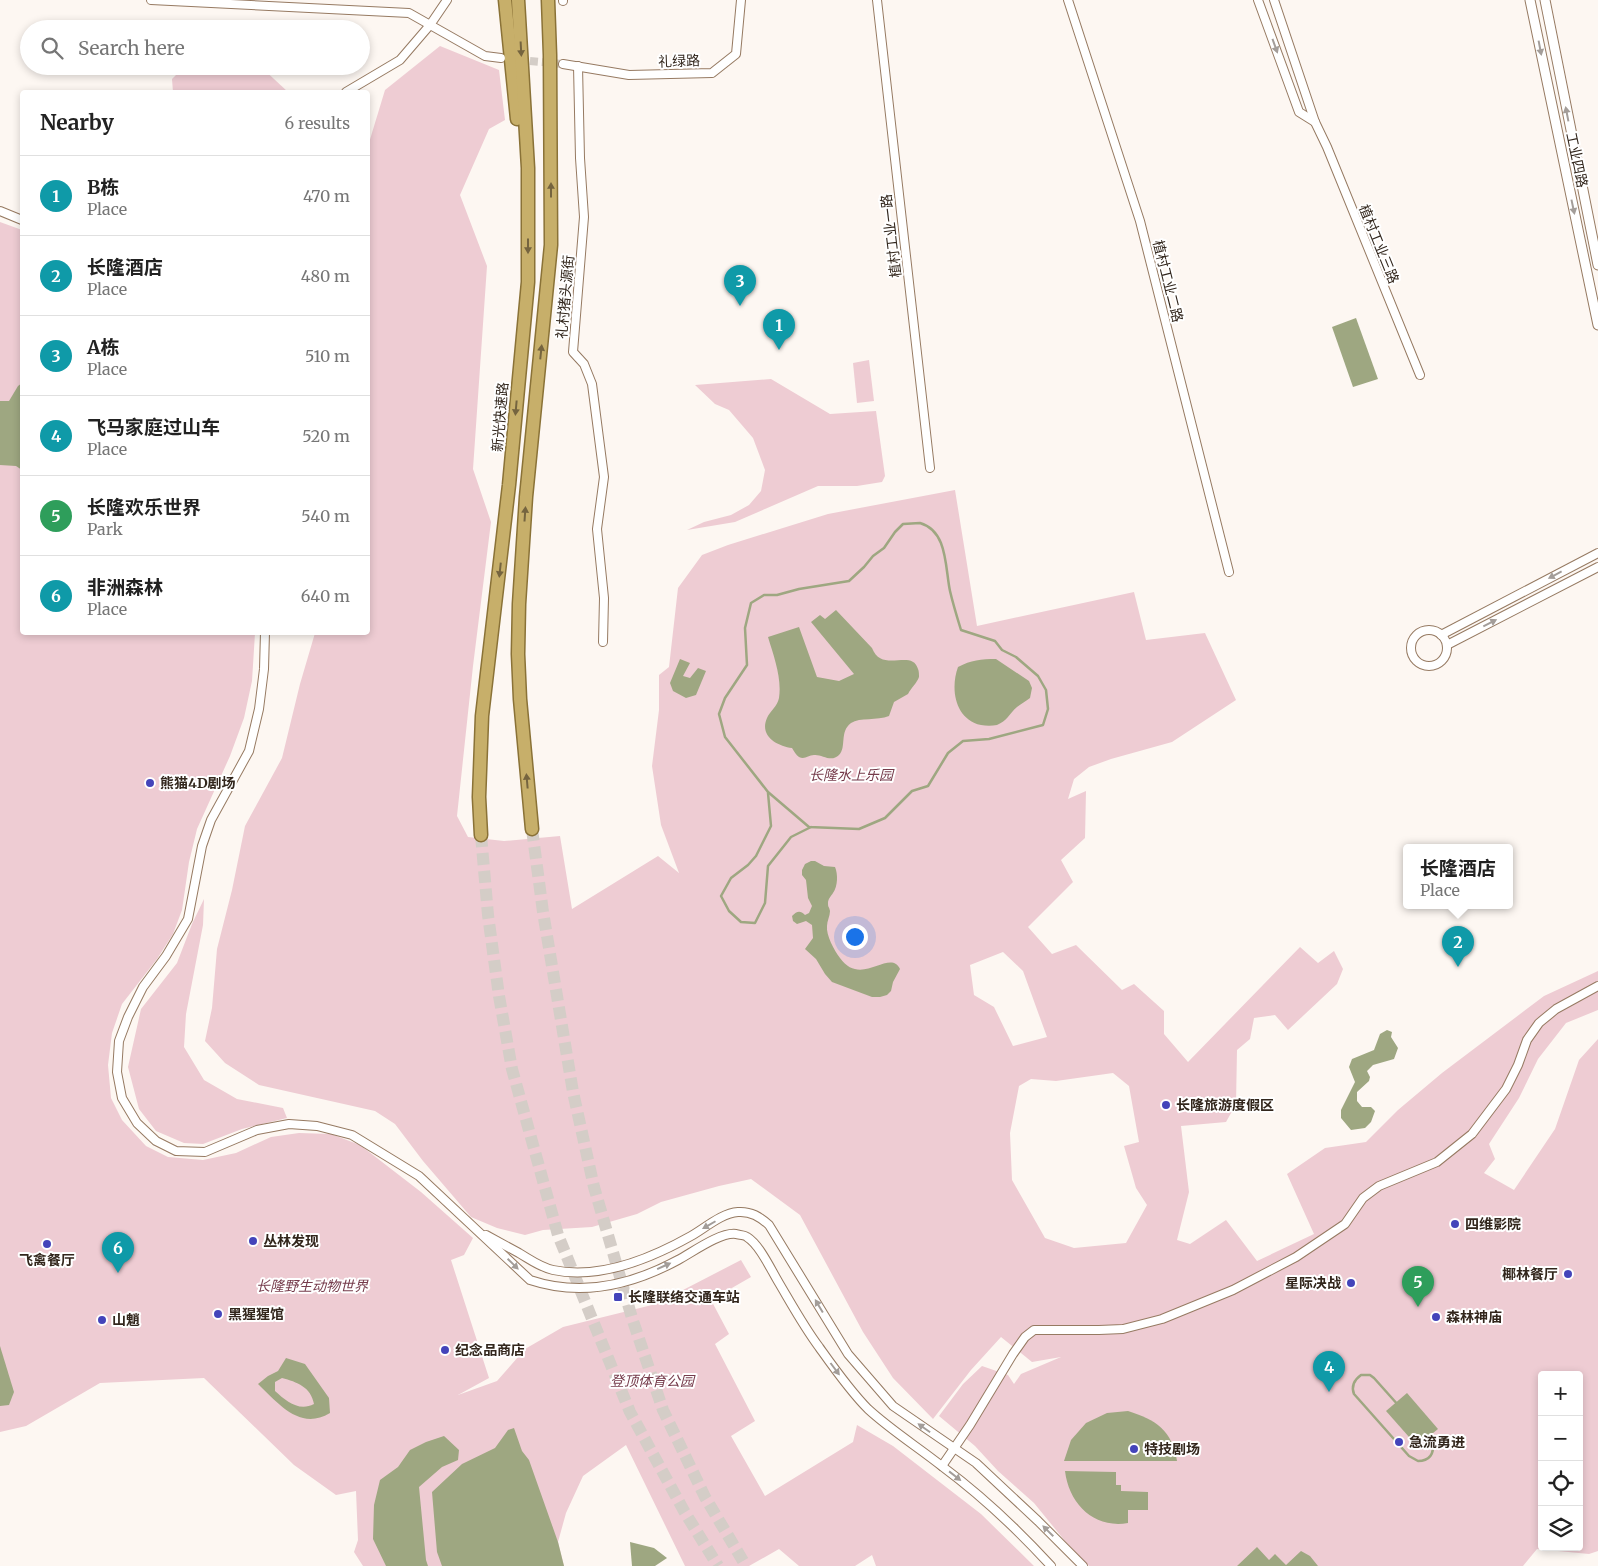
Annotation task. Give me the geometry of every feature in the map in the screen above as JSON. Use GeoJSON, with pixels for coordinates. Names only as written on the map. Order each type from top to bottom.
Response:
{"type":"FeatureCollection","features":[{"type":"Feature","properties":{"kind":"highway"},"geometry":{"type":"LineString","coordinates":[[505,0],[528,219]]}},
{"type":"Feature","properties":{"kind":"highway","name":"新光快速路"},"geometry":{"type":"LineString","coordinates":[[481,835],[479,798],[482,716],[509,485],[528,292],[528,168],[518,0]]}},
{"type":"Feature","properties":{"kind":"highway"},"geometry":{"type":"LineString","coordinates":[[532,829],[520,699],[518,654],[519,604],[526,497],[552,245],[548,0]]}},
{"type":"Feature","properties":{"kind":"street"},"geometry":{"type":"LineString","coordinates":[[151,0],[409,13],[485,56],[502,58]]}},
{"type":"Feature","properties":{"kind":"street"},"geometry":{"type":"LineString","coordinates":[[349,90],[400,60],[430,25],[447,0]]}},
{"type":"Feature","properties":{"kind":"street","name":"礼绿路"},"geometry":{"type":"LineString","coordinates":[[563,64],[629,75],[712,73],[736,54],[741,0]]}},
{"type":"Feature","properties":{"kind":"street","name":"植村工业一路"},"geometry":{"type":"LineString","coordinates":[[877,0],[930,468]]}},
{"type":"Feature","properties":{"kind":"street","name":"植村工业二路"},"geometry":{"type":"LineString","coordinates":[[1068,0],[1140,221],[1229,572]]}},
{"type":"Feature","properties":{"kind":"street","name":"植村工业三路"},"geometry":{"type":"LineString","coordinates":[[1258,0],[1299,112],[1315,122]]}},
{"type":"Feature","properties":{"kind":"street","name":"植村工业三路"},"geometry":{"type":"LineString","coordinates":[[1274,0],[1315,122],[1327,147],[1420,375]]}},
{"type":"Feature","properties":{"kind":"street","name":"工业四路"},"geometry":{"type":"LineString","coordinates":[[1530,0],[1598,325]]}},
{"type":"Feature","properties":{"kind":"street","name":"工业四路"},"geometry":{"type":"LineString","coordinates":[[1545,0],[1598,265]]}},
{"type":"Feature","properties":{"kind":"street","name":"礼村猪头源街"},"geometry":{"type":"LineString","coordinates":[[578,66],[580,158],[584,217],[573,352],[584,364],[592,384],[604,477],[597,529],[604,598],[603,642]]}},
{"type":"Feature","properties":{"kind":"street"},"geometry":{"type":"LineString","coordinates":[[0,211],[20,219]]}},
{"type":"Feature","properties":{"kind":"street"},"geometry":{"type":"LineString","coordinates":[[1442,635],[1598,552]]}},
{"type":"Feature","properties":{"kind":"street"},"geometry":{"type":"LineString","coordinates":[[1447,645],[1598,567]]}},
{"type":"Feature","properties":{"kind":"street"},"geometry":{"type":"LineString","coordinates":[[1425,630],[1431,630],[1442,635],[1447,645],[1445,657],[1436,664],[1424,665],[1414,658],[1411,647],[1415,636],[1425,630]]}},
{"type":"Feature","properties":{"kind":"street"},"geometry":{"type":"LineString","coordinates":[[265,635],[264,669],[249,750],[211,820],[202,846],[188,919],[166,956],[143,987],[128,1017],[119,1041],[117,1072],[122,1098],[137,1123],[156,1141],[176,1150],[205,1152],[257,1130],[289,1124],[317,1126],[352,1136],[419,1176],[530,1280],[549,1286],[572,1289],[598,1287],[627,1281],[677,1261],[720,1236],[734,1234],[747,1237],[759,1249],[818,1345],[867,1408],[896,1434],[942,1466],[987,1504],[1051,1566]]}},
{"type":"Feature","properties":{"kind":"street"},"geometry":{"type":"LineString","coordinates":[[942,1466],[1013,1354],[1025,1337],[1034,1330],[1123,1329],[1162,1319],[1233,1290],[1296,1257],[1345,1224],[1363,1198],[1380,1186],[1437,1162],[1472,1134],[1506,1089],[1518,1065],[1527,1040],[1539,1024],[1556,1009],[1598,986]]}},
{"type":"Feature","properties":{"kind":"street"},"geometry":{"type":"LineString","coordinates":[[478,1230],[535,1264],[554,1270],[578,1272],[606,1269],[644,1258],[676,1244],[726,1215],[737,1212],[760,1217],[769,1224],[848,1354],[893,1406],[976,1463],[1083,1566]]}},
{"type":"Feature","properties":{"kind":"green space","name":"长隆水上乐园"},"geometry":{"type":"Polygon","coordinates":[[[440,46],[499,70],[505,120],[489,129],[460,195],[487,266],[473,469],[491,522],[457,816],[468,837],[504,841],[560,836],[572,909],[658,856],[679,873],[661,825],[652,766],[659,710],[659,675],[669,667],[678,588],[702,555],[828,514],[955,490],[977,626],[1134,592],[1146,640],[1205,633],[1236,700],[1172,742],[1089,767],[1074,779],[1068,799],[1086,791],[1085,838],[1061,860],[1073,882],[1028,927],[1052,954],[1076,945],[1122,990],[1134,984],[1164,1011],[1164,1034],[1188,1062],[1300,947],[1318,963],[1334,951],[1343,969],[1337,984],[1288,1030],[1275,1015],[1254,1018],[1250,1039],[1237,1050],[1236,1104],[1226,1122],[1181,1126],[1189,1192],[1177,1240],[1190,1244],[1226,1220],[1257,1261],[1314,1234],[1287,1174],[1325,1148],[1366,1142],[1398,1110],[1442,1073],[1544,996],[1598,971],[1598,1010],[1566,1023],[1538,1059],[1519,1098],[1489,1144],[1495,1159],[1484,1173],[1514,1190],[1555,1129],[1579,1060],[1598,1039],[1598,1551],[1589,1554],[1558,1551],[1583,1551],[1583,1371],[1538,1371],[1538,1549],[1523,1566],[1089,1566],[1065,1541],[1034,1503],[998,1471],[975,1446],[939,1416],[963,1384],[982,1366],[1008,1375],[1014,1384],[1021,1374],[1061,1357],[1032,1362],[1001,1337],[971,1370],[933,1419],[893,1378],[863,1332],[800,1215],[751,1179],[661,1202],[637,1214],[592,1227],[543,1230],[525,1235],[497,1228],[471,1217],[423,1161],[395,1124],[375,1111],[259,1085],[225,1063],[205,1041],[212,1008],[217,949],[232,890],[245,826],[282,758],[314,635],[370,635],[370,139],[385,90],[440,46]],[[1003,952],[970,965],[974,995],[994,1007],[1013,1046],[1047,1037],[1023,971],[1003,952]],[[1113,1073],[1056,1081],[1031,1079],[1019,1086],[1010,1133],[1012,1180],[1045,1238],[1074,1248],[1126,1243],[1147,1205],[1136,1188],[1124,1146],[1139,1142],[1129,1086],[1113,1073]]]}},
{"type":"Feature","properties":{"kind":"green space"},"geometry":{"type":"Polygon","coordinates":[[[176,75],[270,75],[286,90],[173,90],[172,79],[176,75]]]}},
{"type":"Feature","properties":{"kind":"green space","name":"长隆野生动物世界"},"geometry":{"type":"Polygon","coordinates":[[[0,222],[20,229],[20,635],[255,635],[252,681],[244,718],[230,756],[197,829],[189,862],[182,910],[173,934],[157,959],[122,1004],[112,1033],[108,1065],[111,1098],[122,1120],[146,1146],[168,1157],[203,1160],[236,1153],[271,1137],[299,1133],[331,1134],[360,1145],[421,1192],[473,1238],[464,1255],[451,1260],[489,1378],[458,1395],[497,1381],[525,1349],[563,1327],[656,1304],[741,1260],[751,1277],[711,1300],[729,1334],[715,1344],[755,1421],[731,1436],[765,1496],[853,1442],[857,1425],[893,1446],[981,1514],[1034,1566],[876,1566],[872,1555],[855,1566],[799,1566],[779,1549],[749,1566],[685,1566],[626,1445],[583,1476],[566,1513],[558,1542],[564,1566],[363,1566],[354,1552],[358,1540],[356,1491],[336,1495],[294,1465],[204,1378],[100,1383],[26,1426],[0,1432],[0,222]]]}},
{"type":"Feature","properties":{"kind":"green space"},"geometry":{"type":"Polygon","coordinates":[[[869,360],[874,401],[857,403],[853,363],[869,360]]]}},
{"type":"Feature","properties":{"kind":"green space"},"geometry":{"type":"Polygon","coordinates":[[[771,379],[830,414],[876,411],[885,476],[882,482],[857,486],[818,486],[735,522],[687,530],[704,522],[731,515],[749,505],[761,491],[765,470],[753,438],[729,410],[715,404],[695,385],[771,379]]]}},
{"type":"Feature","properties":{"kind":"green space"},"geometry":{"type":"Polygon","coordinates":[[[204,899],[203,925],[186,1014],[184,1047],[204,1080],[237,1099],[283,1108],[287,1118],[242,1129],[203,1144],[184,1143],[156,1131],[139,1109],[128,1067],[141,1009],[177,963],[204,899]]]}},
{"type":"Feature","properties":{"kind":"shaded area"},"geometry":{"type":"Polygon","coordinates":[[[1356,318],[1378,379],[1353,387],[1332,327],[1356,318]]]}},
{"type":"Feature","properties":{"kind":"shaded area"},"geometry":{"type":"Polygon","coordinates":[[[20,384],[20,469],[16,466],[0,465],[0,401],[9,401],[20,384]]]}},
{"type":"Feature","properties":{"kind":"shaded area"},"geometry":{"type":"Polygon","coordinates":[[[836,610],[872,648],[877,656],[889,661],[903,660],[915,663],[919,677],[908,694],[894,702],[889,716],[859,720],[851,723],[845,731],[843,748],[839,755],[833,758],[814,755],[801,758],[792,748],[781,745],[771,739],[765,730],[767,718],[778,701],[780,690],[777,668],[768,637],[799,627],[817,677],[839,681],[854,674],[811,622],[820,615],[825,619],[836,610]]]}},
{"type":"Feature","properties":{"kind":"shaded area"},"geometry":{"type":"Polygon","coordinates":[[[680,659],[690,663],[683,676],[690,678],[698,668],[706,671],[696,695],[686,698],[673,691],[670,683],[680,659]]]}},
{"type":"Feature","properties":{"kind":"shaded area"},"geometry":{"type":"Polygon","coordinates":[[[996,659],[1029,681],[1032,688],[1030,698],[997,725],[981,725],[972,722],[960,710],[955,693],[958,667],[976,660],[996,659]]]}},
{"type":"Feature","properties":{"kind":"shaded area"},"geometry":{"type":"Polygon","coordinates":[[[811,861],[824,866],[835,867],[836,870],[836,887],[828,902],[830,911],[827,930],[835,951],[840,958],[848,966],[857,969],[866,969],[889,963],[895,964],[900,969],[893,982],[891,991],[887,995],[872,997],[832,982],[816,959],[805,949],[813,938],[812,925],[806,921],[797,924],[793,921],[792,916],[798,912],[802,912],[805,915],[809,913],[812,906],[808,898],[806,880],[802,875],[805,864],[811,861]]]}},
{"type":"Feature","properties":{"kind":"shaded area"},"geometry":{"type":"Polygon","coordinates":[[[1387,1030],[1392,1032],[1391,1037],[1398,1048],[1394,1059],[1373,1065],[1367,1071],[1370,1077],[1369,1081],[1357,1092],[1357,1101],[1362,1107],[1371,1107],[1375,1111],[1371,1122],[1365,1128],[1351,1130],[1341,1118],[1341,1110],[1355,1082],[1349,1067],[1352,1059],[1374,1050],[1380,1034],[1387,1030]]]}},
{"type":"Feature","properties":{"kind":"shaded area"},"geometry":{"type":"Polygon","coordinates":[[[0,1346],[14,1392],[9,1405],[0,1406],[0,1346]]]}},
{"type":"Feature","properties":{"kind":"shaded area"},"geometry":{"type":"Polygon","coordinates":[[[286,1358],[305,1364],[329,1398],[330,1413],[319,1418],[309,1419],[291,1413],[282,1407],[258,1384],[278,1371],[286,1358]],[[282,1378],[275,1382],[275,1391],[288,1402],[303,1407],[314,1404],[307,1389],[282,1378]]]}},
{"type":"Feature","properties":{"kind":"shaded area"},"geometry":{"type":"Polygon","coordinates":[[[1407,1393],[1438,1429],[1417,1446],[1386,1411],[1407,1393]]]}},
{"type":"Feature","properties":{"kind":"shaded area"},"geometry":{"type":"Polygon","coordinates":[[[1128,1411],[1147,1418],[1167,1434],[1175,1450],[1177,1461],[1064,1461],[1071,1440],[1086,1423],[1107,1413],[1128,1411]]]}},
{"type":"Feature","properties":{"kind":"shaded area"},"geometry":{"type":"Polygon","coordinates":[[[514,1428],[522,1451],[529,1460],[558,1542],[564,1566],[442,1566],[437,1552],[432,1492],[462,1464],[495,1448],[508,1430],[514,1428]]]}},
{"type":"Feature","properties":{"kind":"shaded area"},"geometry":{"type":"Polygon","coordinates":[[[444,1436],[459,1450],[458,1460],[442,1467],[419,1487],[428,1566],[386,1566],[373,1539],[374,1505],[380,1480],[398,1467],[410,1450],[444,1436]]]}},
{"type":"Feature","properties":{"kind":"shaded area"},"geometry":{"type":"Polygon","coordinates":[[[1065,1471],[1116,1472],[1116,1485],[1121,1485],[1121,1491],[1148,1492],[1148,1510],[1128,1510],[1128,1523],[1116,1524],[1094,1518],[1078,1504],[1067,1483],[1065,1471]]]}},
{"type":"Feature","properties":{"kind":"shaded area"},"geometry":{"type":"Polygon","coordinates":[[[630,1542],[654,1548],[667,1558],[655,1566],[632,1566],[630,1542]]]}},
{"type":"Feature","properties":{"kind":"shaded area"},"geometry":{"type":"Polygon","coordinates":[[[1257,1547],[1269,1560],[1275,1554],[1286,1565],[1301,1551],[1310,1556],[1318,1566],[1237,1566],[1257,1547]]]}},
{"type":"Feature","properties":{"kind":"waterway"},"geometry":{"type":"LineString","coordinates":[[920,523],[929,527],[936,534],[944,551],[950,591],[961,630],[995,641],[1002,650],[1016,657],[1038,676],[1046,690],[1048,709],[1043,725],[989,739],[963,741],[948,753],[928,786],[912,791],[885,818],[859,829],[809,827],[768,792],[725,737],[719,714],[725,698],[747,665],[745,628],[751,603],[764,595],[777,595],[799,589],[849,581],[873,556],[884,548],[903,524],[920,523]]}},
{"type":"Feature","properties":{"kind":"waterway"},"geometry":{"type":"LineString","coordinates":[[768,793],[771,826],[756,856],[731,878],[721,896],[729,911],[741,922],[755,923],[765,903],[768,866],[791,837],[811,827]]}},
{"type":"Feature","properties":{"kind":"waterway"},"geometry":{"type":"LineString","coordinates":[[1361,1375],[1370,1375],[1374,1378],[1432,1443],[1432,1454],[1428,1458],[1418,1461],[1409,1456],[1354,1394],[1354,1383],[1361,1375]]}},
{"type":"Feature","properties":{"kind":"tunnel"},"geometry":{"type":"LineString","coordinates":[[518,60],[563,64]]}},
{"type":"Feature","properties":{"kind":"tunnel"},"geometry":{"type":"LineString","coordinates":[[532,829],[543,912],[573,1092],[594,1187],[632,1318],[663,1410],[705,1497],[746,1566]]}},
{"type":"Feature","properties":{"kind":"tunnel"},"geometry":{"type":"LineString","coordinates":[[481,835],[488,915],[499,996],[512,1069],[558,1235],[630,1412],[684,1511],[718,1566]]}},
{"type":"Feature","properties":{"kind":"place","name":"A栋"},"geometry":{"type":"Point","coordinates":[740,306]}},
{"type":"Feature","properties":{"kind":"place","name":"B栋"},"geometry":{"type":"Point","coordinates":[779,350]}},
{"type":"Feature","properties":{"kind":"place","name":"熊猫4D剧场"},"geometry":{"type":"Point","coordinates":[150,783]}},
{"type":"Feature","properties":{"kind":"place","name":"长隆酒店"},"geometry":{"type":"Point","coordinates":[1458,967]}},
{"type":"Feature","properties":{"kind":"place","name":"长隆旅游度假区"},"geometry":{"type":"Point","coordinates":[1166,1105]}},
{"type":"Feature","properties":{"kind":"place","name":"四维影院"},"geometry":{"type":"Point","coordinates":[1455,1224]}},
{"type":"Feature","properties":{"kind":"place","name":"丛林发现"},"geometry":{"type":"Point","coordinates":[253,1241]}},
{"type":"Feature","properties":{"kind":"place","name":"飞禽餐厅"},"geometry":{"type":"Point","coordinates":[47,1244]}},
{"type":"Feature","properties":{"kind":"place","name":"非洲森林"},"geometry":{"type":"Point","coordinates":[118,1273]}},
{"type":"Feature","properties":{"kind":"place","name":"椰林餐厅"},"geometry":{"type":"Point","coordinates":[1568,1274]}},
{"type":"Feature","properties":{"kind":"place","name":"星际决战"},"geometry":{"type":"Point","coordinates":[1351,1283]}},
{"type":"Feature","properties":{"kind":"place","name":"长隆联络交通车站"},"geometry":{"type":"Point","coordinates":[618,1297]}},
{"type":"Feature","properties":{"kind":"place","name":"长隆欢乐世界"},"geometry":{"type":"Point","coordinates":[1418,1307]}},
{"type":"Feature","properties":{"kind":"place","name":"黑猩猩馆"},"geometry":{"type":"Point","coordinates":[218,1314]}},
{"type":"Feature","properties":{"kind":"place","name":"森林神庙"},"geometry":{"type":"Point","coordinates":[1436,1317]}},
{"type":"Feature","properties":{"kind":"place","name":"山魈"},"geometry":{"type":"Point","coordinates":[102,1320]}},
{"type":"Feature","properties":{"kind":"place","name":"纪念品商店"},"geometry":{"type":"Point","coordinates":[445,1350]}},
{"type":"Feature","properties":{"kind":"place","name":"飞马家庭过山车"},"geometry":{"type":"Point","coordinates":[1329,1392]}},
{"type":"Feature","properties":{"kind":"place","name":"急流勇进"},"geometry":{"type":"Point","coordinates":[1399,1442]}},
{"type":"Feature","properties":{"kind":"place","name":"特技剧场"},"geometry":{"type":"Point","coordinates":[1134,1449]}},
{"type":"Feature","properties":{"kind":"park label","name":"登顶体育公园"},"geometry":{"type":"Point","coordinates":[652,1381]}}]}
